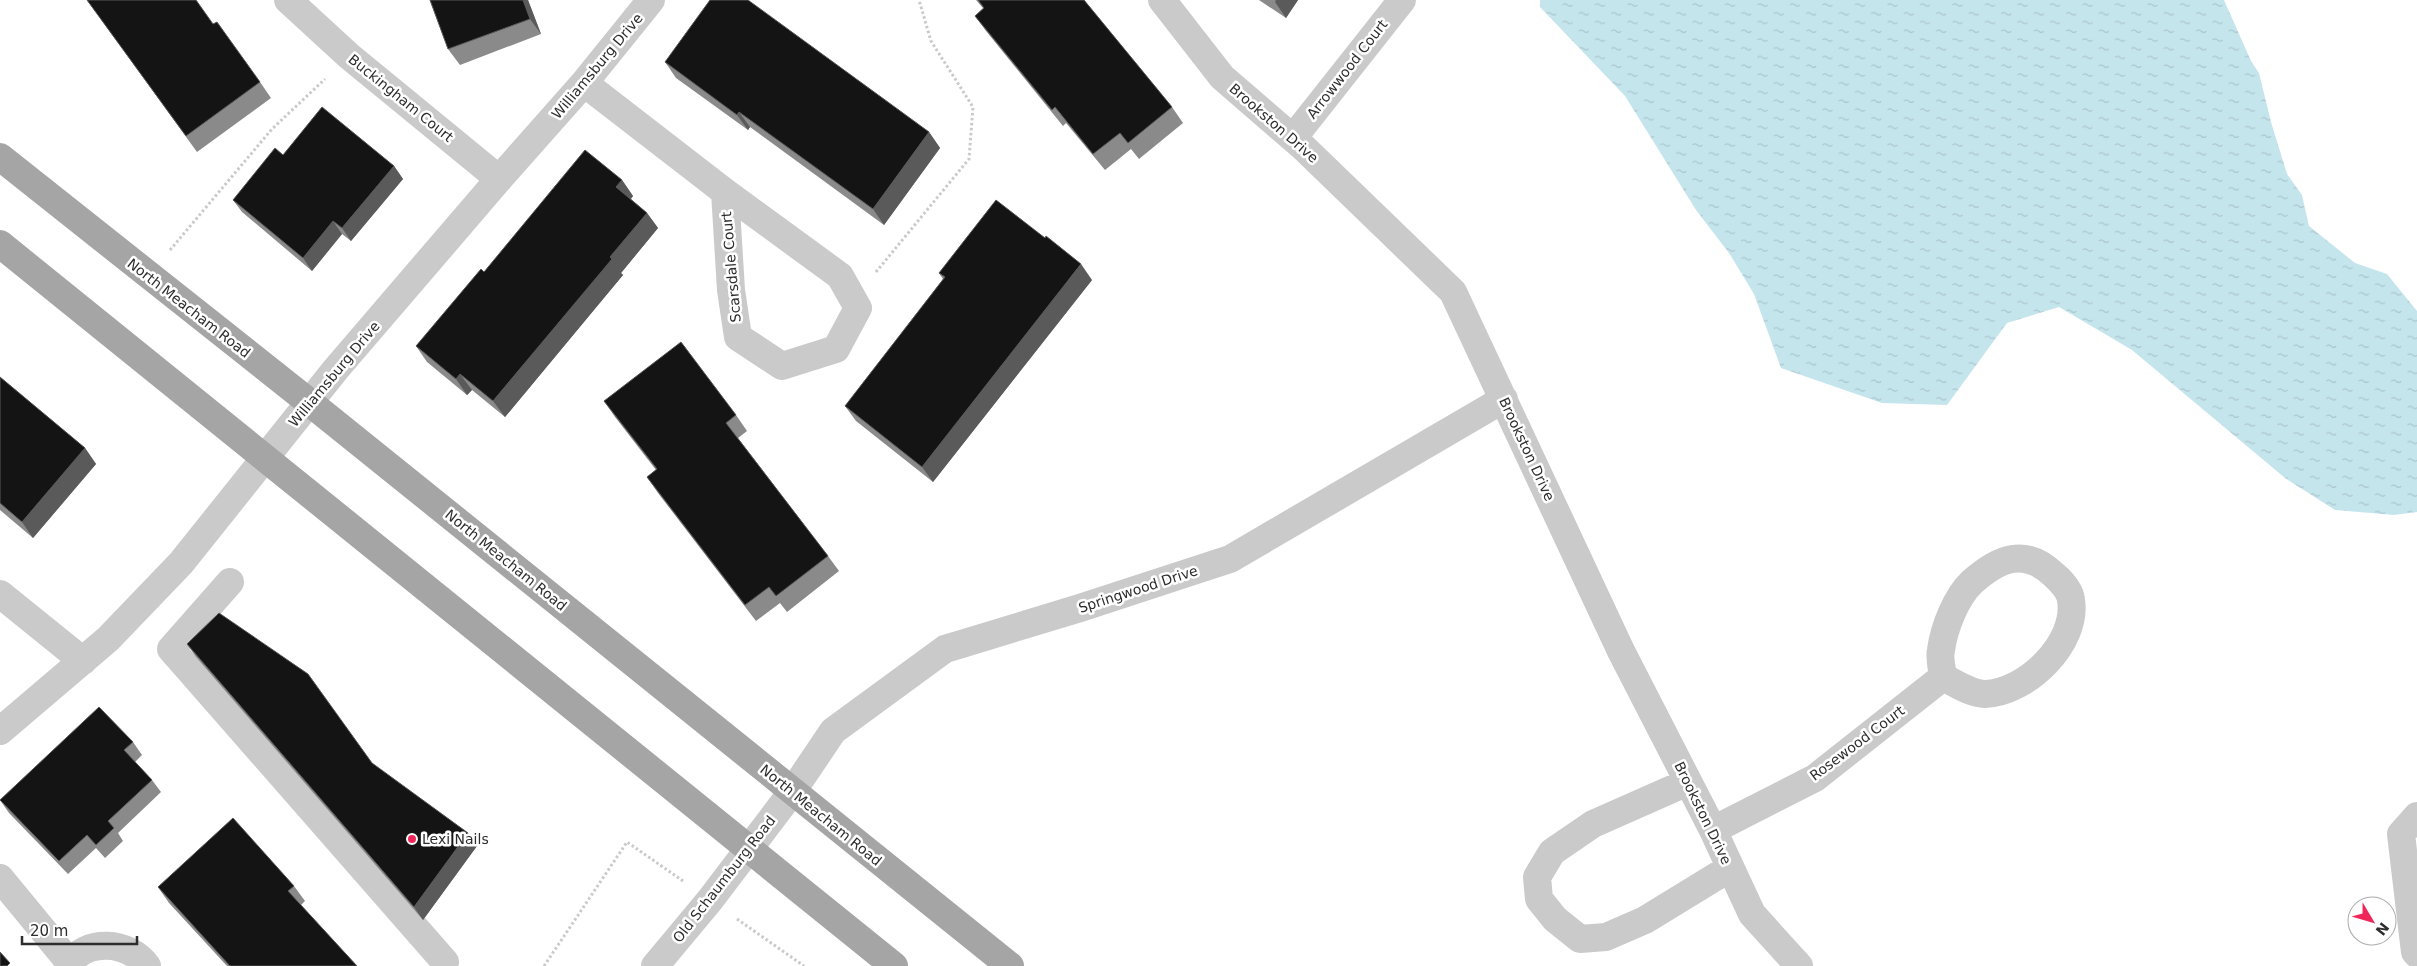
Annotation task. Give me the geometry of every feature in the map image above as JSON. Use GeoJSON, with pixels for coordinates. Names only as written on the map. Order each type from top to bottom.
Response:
{"type":"FeatureCollection","features":[{"type":"Feature","properties":{"kind":"main road","name":"North Meacham Road"},"geometry":{"type":"LineString","coordinates":[[0,157],[148,276],[310,402],[1010,966]]}},
{"type":"Feature","properties":{"kind":"main road"},"geometry":{"type":"LineString","coordinates":[[0,244],[894,966]]}},
{"type":"Feature","properties":{"kind":"street","name":"Williamsburg Drive"},"geometry":{"type":"LineString","coordinates":[[0,731],[108,638],[181,562],[310,402],[499,179],[584,83],[651,0]]}},
{"type":"Feature","properties":{"kind":"street","name":"Brookston Drive"},"geometry":{"type":"LineString","coordinates":[[1162,0],[1222,77],[1293,138],[1453,292],[1621,651],[1713,830],[1752,914],[1799,966]]}},
{"type":"Feature","properties":{"kind":"street","name":"Arrowwood Court"},"geometry":{"type":"LineString","coordinates":[[1293,138],[1402,0]]}},
{"type":"Feature","properties":{"kind":"street","name":"Buckingham Court"},"geometry":{"type":"LineString","coordinates":[[303,5],[349,56],[499,179]]}},
{"type":"Feature","properties":{"kind":"street","name":"Scarsdale Court"},"geometry":{"type":"LineString","coordinates":[[584,83],[726,192],[840,276],[858,308],[836,349],[782,366],[738,337],[730,290],[726,192]]}},
{"type":"Feature","properties":{"kind":"street","name":"Springwood Drive"},"geometry":{"type":"LineString","coordinates":[[792,792],[833,731],[945,649],[1080,608],[1230,559],[1504,399]]}},
{"type":"Feature","properties":{"kind":"street"},"geometry":{"type":"LineString","coordinates":[[2008,559],[2028,559],[2045,566],[2061,582],[2071,598],[2071,616],[2060,644],[2044,666],[2024,682],[2003,691],[1983,694],[1964,688],[1943,676],[1940,651],[1950,618],[1967,587],[1990,566],[2008,559]]}},
{"type":"Feature","properties":{"kind":"street"},"geometry":{"type":"LineString","coordinates":[[230,582],[171,649],[445,962]]}},
{"type":"Feature","properties":{"kind":"street"},"geometry":{"type":"LineString","coordinates":[[0,594],[83,661]]}},
{"type":"Feature","properties":{"kind":"street","name":"Rosewood Court"},"geometry":{"type":"LineString","coordinates":[[1713,830],[1816,778],[1943,676]]}},
{"type":"Feature","properties":{"kind":"street"},"geometry":{"type":"LineString","coordinates":[[1688,782],[1593,824],[1552,852],[1537,877],[1539,899],[1555,919],[1580,938],[1606,937],[1645,920],[1730,868]]}},
{"type":"Feature","properties":{"kind":"street","name":"Old Schaumburg Road"},"geometry":{"type":"LineString","coordinates":[[655,966],[792,792]]}},
{"type":"Feature","properties":{"kind":"street"},"geometry":{"type":"LineString","coordinates":[[2417,816],[2401,834],[2417,954]]}},
{"type":"Feature","properties":{"kind":"street"},"geometry":{"type":"LineString","coordinates":[[0,878],[69,964],[82,952],[98,946],[114,945],[130,950],[148,966]]}},
{"type":"Feature","properties":{"kind":"path"},"geometry":{"type":"LineString","coordinates":[[853,300],[969,159],[973,106],[931,41],[919,0]]}},
{"type":"Feature","properties":{"kind":"path"},"geometry":{"type":"LineString","coordinates":[[148,276],[272,129],[349,56]]}},
{"type":"Feature","properties":{"kind":"path"},"geometry":{"type":"LineString","coordinates":[[544,966],[621,852]]}},
{"type":"Feature","properties":{"kind":"water"},"geometry":{"type":"Polygon","coordinates":[[[1540,0],[2224,0],[2251,61],[2259,73],[2271,122],[2287,174],[2302,195],[2309,226],[2355,263],[2387,274],[2417,311],[2417,512],[2394,515],[2335,510],[2285,478],[2132,350],[2059,307],[2007,323],[1947,405],[1882,403],[1781,368],[1754,294],[1729,253],[1696,210],[1625,96],[1540,7],[1540,0]]]}},
{"type":"Feature","properties":{"kind":"building"},"geometry":{"type":"Polygon","coordinates":[[[87,0],[196,0],[213,24],[217,22],[260,82],[186,136],[87,0]]]}},
{"type":"Feature","properties":{"kind":"building"},"geometry":{"type":"Polygon","coordinates":[[[430,0],[523,0],[530,19],[448,49],[430,0]]]}},
{"type":"Feature","properties":{"kind":"building"},"geometry":{"type":"Polygon","coordinates":[[[710,0],[748,0],[929,132],[873,209],[739,112],[737,115],[665,62],[710,0]]]}},
{"type":"Feature","properties":{"kind":"building"},"geometry":{"type":"Polygon","coordinates":[[[978,0],[1084,0],[1172,107],[1128,143],[1120,133],[1093,154],[1055,107],[1052,110],[975,16],[984,8],[978,0]]]}},
{"type":"Feature","properties":{"kind":"building"},"geometry":{"type":"Polygon","coordinates":[[[322,107],[394,166],[342,228],[333,221],[303,258],[233,200],[275,148],[283,155],[322,107]]]}},
{"type":"Feature","properties":{"kind":"building"},"geometry":{"type":"Polygon","coordinates":[[[585,150],[622,180],[616,187],[647,213],[610,257],[612,259],[493,401],[460,374],[456,379],[416,346],[481,269],[484,272],[585,150]]]}},
{"type":"Feature","properties":{"kind":"building"},"geometry":{"type":"Polygon","coordinates":[[[996,200],[1081,264],[922,467],[845,406],[945,277],[939,273],[996,200]]]}},
{"type":"Feature","properties":{"kind":"building"},"geometry":{"type":"Polygon","coordinates":[[[681,342],[736,415],[726,423],[828,556],[776,596],[769,587],[745,605],[647,477],[657,469],[604,401],[681,342]]]}},
{"type":"Feature","properties":{"kind":"building"},"geometry":{"type":"Polygon","coordinates":[[[0,377],[85,448],[22,522],[0,503],[0,377]]]}},
{"type":"Feature","properties":{"kind":"building"},"geometry":{"type":"Polygon","coordinates":[[[219,613],[308,674],[372,763],[468,833],[414,907],[187,644],[219,613]]]}},
{"type":"Feature","properties":{"kind":"building"},"geometry":{"type":"Polygon","coordinates":[[[99,707],[133,742],[124,750],[152,780],[108,821],[114,828],[96,845],[87,835],[59,861],[0,800],[99,707]]]}},
{"type":"Feature","properties":{"kind":"building"},"geometry":{"type":"Polygon","coordinates":[[[233,818],[294,886],[288,891],[357,966],[230,966],[158,887],[233,818]]]}},
{"type":"Feature","properties":{"kind":"building"},"geometry":{"type":"Polygon","coordinates":[[[0,952],[10,963],[7,966],[0,966],[0,952]]]}},
{"type":"Feature","properties":{"kind":"place","name":"Lexi Nails"},"geometry":{"type":"Point","coordinates":[412,839]}}]}
